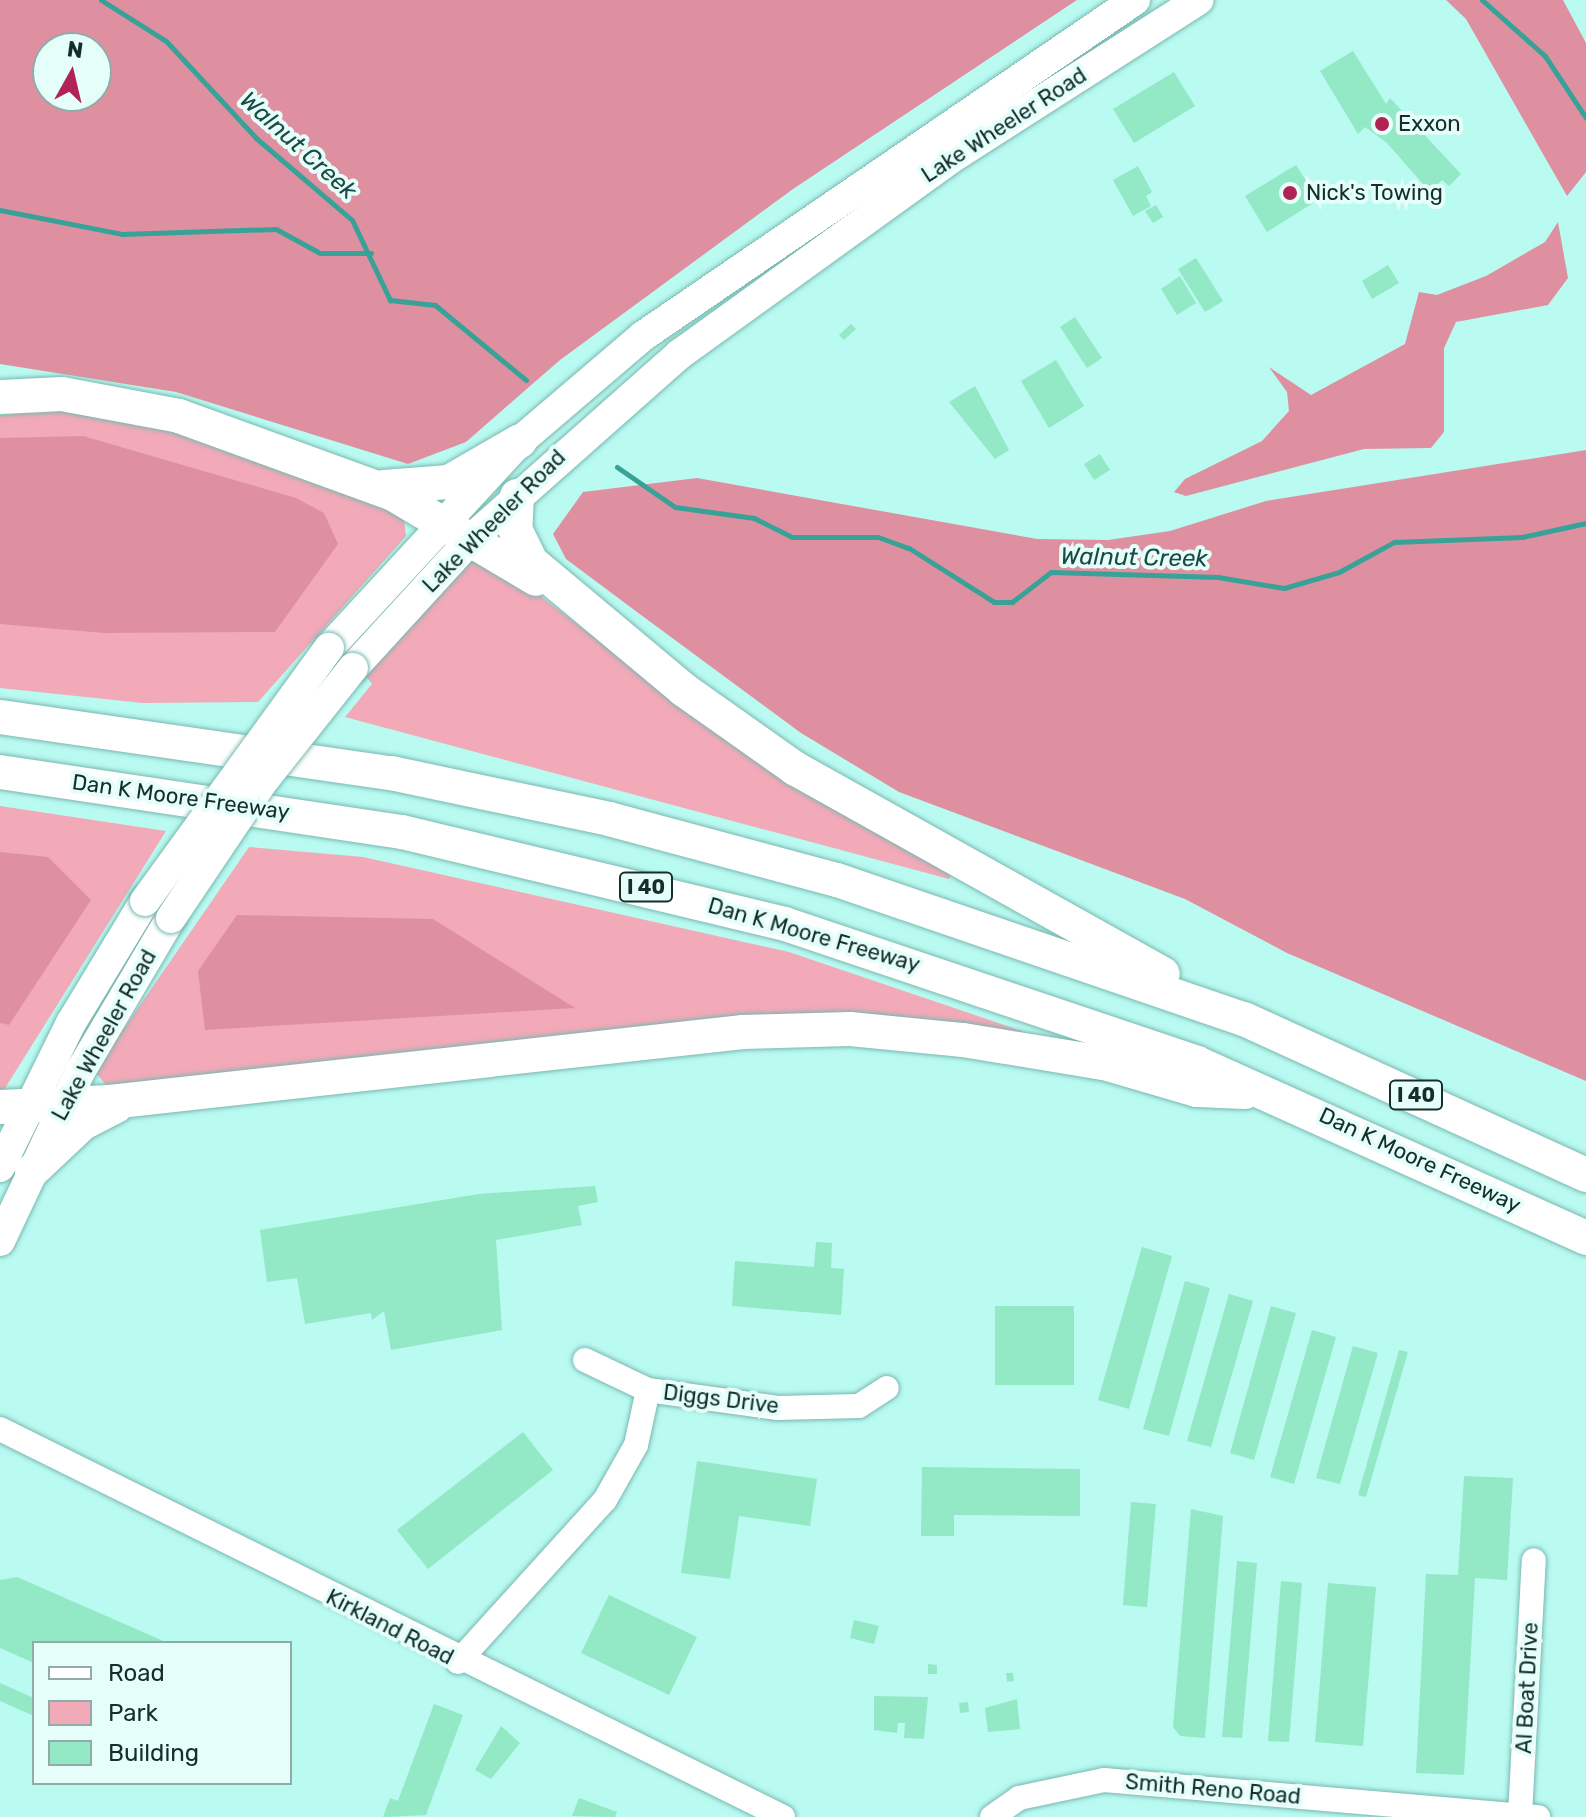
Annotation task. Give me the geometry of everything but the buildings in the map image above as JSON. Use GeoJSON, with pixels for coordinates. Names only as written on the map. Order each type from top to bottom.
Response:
{"type":"FeatureCollection","features":[{"type":"Feature","properties":{"kind":"highway"},"geometry":{"type":"LineString","coordinates":[[0,397],[62,394],[179,416],[372,486],[458,531],[593,617],[796,769],[1244,1019]]}},
{"type":"Feature","properties":{"kind":"highway"},"geometry":{"type":"LineString","coordinates":[[372,486],[449,482],[520,441]]}},
{"type":"Feature","properties":{"kind":"highway"},"geometry":{"type":"LineString","coordinates":[[517,496],[522,552],[593,617]]}},
{"type":"Feature","properties":{"kind":"highway","name":"I 40"},"geometry":{"type":"LineString","coordinates":[[0,717],[391,773],[609,819],[837,880],[1244,1019],[1586,1175]]}},
{"type":"Feature","properties":{"kind":"highway","name":"Dan K Moore Freeway"},"geometry":{"type":"LineString","coordinates":[[0,772],[348,822],[656,890],[902,959],[1270,1092],[1586,1238]]}},
{"type":"Feature","properties":{"kind":"highway"},"geometry":{"type":"LineString","coordinates":[[14,1106],[63,1106],[125,1100],[743,1032],[850,1029],[1104,1063],[1197,1090],[1270,1092]]}},
{"type":"Feature","properties":{"kind":"highway"},"geometry":{"type":"LineString","coordinates":[[16,1169],[83,1123],[125,1100]]}},
{"type":"Feature","properties":{"kind":"main road","name":"Lake Wheeler Road"},"geometry":{"type":"LineString","coordinates":[[16,1169],[63,1106],[171,918],[261,784],[458,531],[520,441],[643,336],[1037,62],[1135,0]]}},
{"type":"Feature","properties":{"kind":"main road","name":"Lake Wheeler Road"},"geometry":{"type":"LineString","coordinates":[[0,1241],[16,1169],[14,1106],[145,901],[329,648],[458,531],[517,496],[589,428],[770,285],[1199,0]]}},
{"type":"Feature","properties":{"kind":"street"},"geometry":{"type":"LineString","coordinates":[[585,1360],[648,1390]]}},
{"type":"Feature","properties":{"kind":"street","name":"Diggs Drive"},"geometry":{"type":"LineString","coordinates":[[458,1662],[605,1500],[636,1445],[648,1390],[778,1408],[859,1406],[887,1388]]}},
{"type":"Feature","properties":{"kind":"street","name":"Kirkland Road"},"geometry":{"type":"LineString","coordinates":[[0,1429],[458,1662],[783,1817]]}},
{"type":"Feature","properties":{"kind":"street","name":"Al Boat Drive"},"geometry":{"type":"LineString","coordinates":[[1529,1816],[1534,1560]]}},
{"type":"Feature","properties":{"kind":"street","name":"Smith Reno Road"},"geometry":{"type":"LineString","coordinates":[[992,1817],[1019,1798],[1104,1780],[1529,1816]]}},
{"type":"Feature","properties":{"kind":"green space"},"geometry":{"type":"Polygon","coordinates":[[[79,410],[176,427],[403,511],[406,536],[258,702],[143,703],[0,688],[0,415],[79,410]]]}},
{"type":"Feature","properties":{"kind":"green space"},"geometry":{"type":"Polygon","coordinates":[[[472,559],[521,581],[741,750],[951,874],[949,879],[345,717],[372,684],[365,675],[472,559]]]}},
{"type":"Feature","properties":{"kind":"green space"},"geometry":{"type":"Polygon","coordinates":[[[0,806],[166,831],[2,1093],[0,1093],[0,806]]]}},
{"type":"Feature","properties":{"kind":"green space"},"geometry":{"type":"Polygon","coordinates":[[[249,847],[363,857],[789,952],[1022,1031],[1019,1037],[933,1027],[106,1085],[97,1074],[114,1043],[249,847]]]}},
{"type":"Feature","properties":{"kind":"shaded area"},"geometry":{"type":"Polygon","coordinates":[[[0,0],[1077,0],[793,189],[560,360],[466,442],[408,464],[176,392],[0,364],[0,0]]]}},
{"type":"Feature","properties":{"kind":"shaded area"},"geometry":{"type":"Polygon","coordinates":[[[1446,0],[1563,0],[1586,43],[1586,172],[1567,196],[1466,19],[1446,0]]]}},
{"type":"Feature","properties":{"kind":"shaded area"},"geometry":{"type":"Polygon","coordinates":[[[1558,222],[1568,278],[1548,305],[1456,322],[1444,348],[1444,432],[1431,448],[1364,449],[1186,496],[1174,492],[1185,479],[1262,441],[1289,411],[1287,392],[1269,367],[1311,395],[1405,344],[1419,292],[1437,295],[1486,276],[1545,242],[1558,222]]]}},
{"type":"Feature","properties":{"kind":"shaded area"},"geometry":{"type":"Polygon","coordinates":[[[83,436],[296,498],[324,513],[338,544],[275,632],[104,633],[0,624],[0,438],[83,436]]]}},
{"type":"Feature","properties":{"kind":"shaded area"},"geometry":{"type":"Polygon","coordinates":[[[1586,450],[1586,1081],[1287,953],[1185,899],[899,792],[801,733],[637,612],[566,559],[553,534],[583,492],[697,478],[1037,539],[1108,540],[1170,531],[1266,501],[1586,450]]]}},
{"type":"Feature","properties":{"kind":"shaded area"},"geometry":{"type":"Polygon","coordinates":[[[0,852],[48,857],[91,900],[9,1025],[0,1023],[0,852]]]}},
{"type":"Feature","properties":{"kind":"shaded area"},"geometry":{"type":"Polygon","coordinates":[[[237,915],[433,919],[575,1008],[205,1030],[198,971],[237,915]]]}},
{"type":"Feature","properties":{"kind":"waterway","name":"Walnut Creek"},"geometry":{"type":"LineString","coordinates":[[101,0],[166,41],[256,138],[352,220],[390,300],[435,305],[526,380]]}},
{"type":"Feature","properties":{"kind":"waterway"},"geometry":{"type":"LineString","coordinates":[[1482,0],[1545,56],[1586,118]]}},
{"type":"Feature","properties":{"kind":"waterway"},"geometry":{"type":"LineString","coordinates":[[0,210],[122,234],[276,229],[320,253],[371,253]]}},
{"type":"Feature","properties":{"kind":"waterway","name":"Walnut Creek"},"geometry":{"type":"LineString","coordinates":[[617,467],[675,507],[754,518],[792,537],[878,537],[909,548],[994,602],[1012,602],[1051,572],[1218,577],[1284,588],[1339,572],[1394,542],[1522,537],[1586,523]]}},
{"type":"Feature","properties":{"kind":"place","name":"Exxon"},"geometry":{"type":"Point","coordinates":[1382,124]}},
{"type":"Feature","properties":{"kind":"place","name":"Nick's Towing"},"geometry":{"type":"Point","coordinates":[1290,193]}}]}
